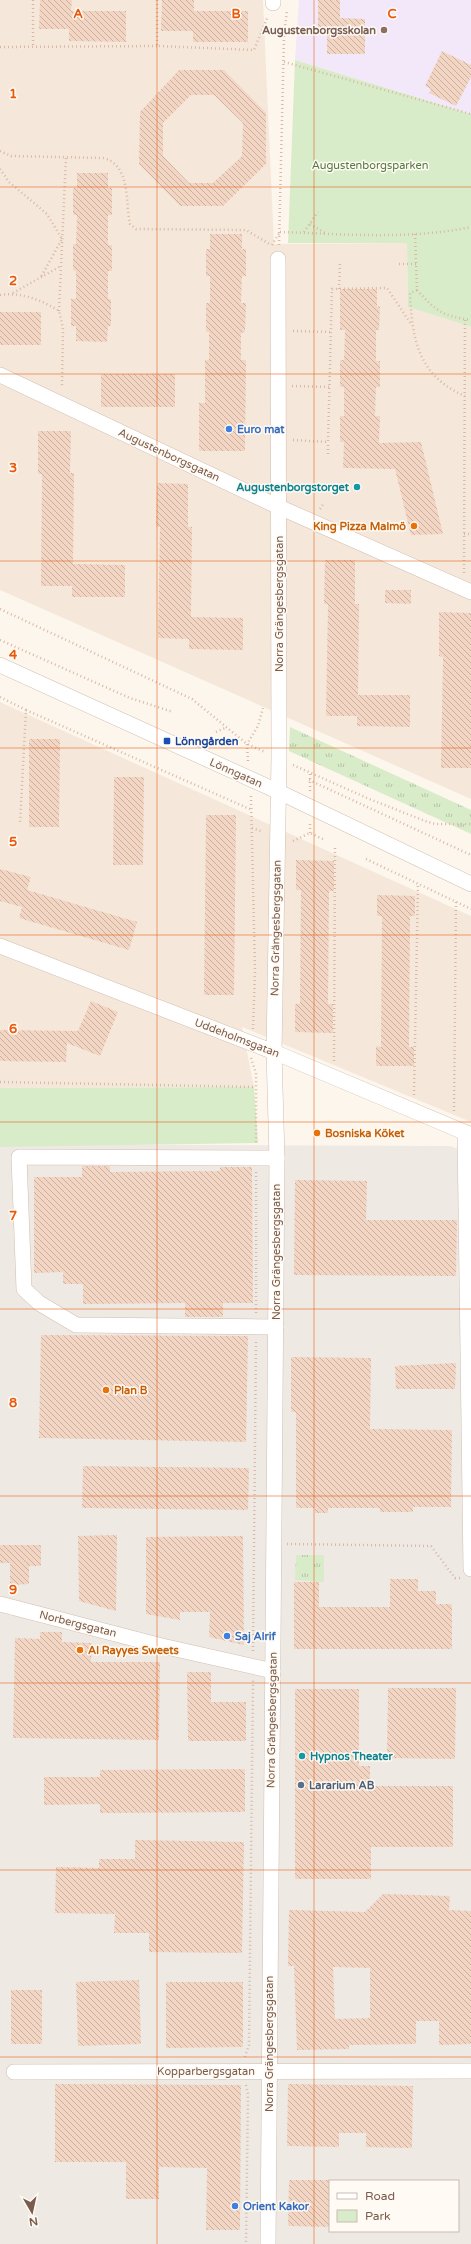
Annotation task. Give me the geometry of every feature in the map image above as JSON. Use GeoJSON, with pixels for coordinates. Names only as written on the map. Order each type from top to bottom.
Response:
{"type":"FeatureCollection","features":[{"type":"Feature","properties":{"kind":"street","name":"Norra Grängesbergsgatan"},"geometry":{"type":"LineString","coordinates":[[268,2244],[268,2071],[277,1158],[274,1052],[277,791],[279,758],[278,330],[275,252]]}},
{"type":"Feature","properties":{"kind":"street","name":"Augustenborgsgatan"},"geometry":{"type":"LineString","coordinates":[[0,375],[279,507],[467,590]]}},
{"type":"Feature","properties":{"kind":"street","name":"Lönngatan"},"geometry":{"type":"LineString","coordinates":[[0,665],[277,791],[471,884]]}},
{"type":"Feature","properties":{"kind":"street","name":"Uddeholmsgatan"},"geometry":{"type":"LineString","coordinates":[[0,946],[274,1052],[468,1134]]}},
{"type":"Feature","properties":{"kind":"street"},"geometry":{"type":"LineString","coordinates":[[468,1134],[468,1574]]}},
{"type":"Feature","properties":{"kind":"street"},"geometry":{"type":"LineString","coordinates":[[276,1327],[76,1325],[39,1303],[24,1289],[19,1157],[277,1158]]}},
{"type":"Feature","properties":{"kind":"street","name":"Norbergsgatan"},"geometry":{"type":"LineString","coordinates":[[0,1604],[147,1642],[273,1671]]}},
{"type":"Feature","properties":{"kind":"street","name":"Kopparbergsgatan"},"geometry":{"type":"LineString","coordinates":[[14,2072],[471,2071]]}},
{"type":"Feature","properties":{"kind":"path"},"geometry":{"type":"LineString","coordinates":[[33,0],[33,47]]}},
{"type":"Feature","properties":{"kind":"path"},"geometry":{"type":"LineString","coordinates":[[157,0],[157,46]]}},
{"type":"Feature","properties":{"kind":"path"},"geometry":{"type":"LineString","coordinates":[[0,47],[157,46],[254,50],[278,2]]}},
{"type":"Feature","properties":{"kind":"path"},"geometry":{"type":"LineString","coordinates":[[278,2],[284,62],[280,232],[414,234],[446,232],[471,227]]}},
{"type":"Feature","properties":{"kind":"path"},"geometry":{"type":"LineString","coordinates":[[284,62],[471,114]]}},
{"type":"Feature","properties":{"kind":"path"},"geometry":{"type":"LineString","coordinates":[[0,151],[11,156],[104,158],[115,161],[123,173],[130,224],[136,229],[246,230],[275,252]]}},
{"type":"Feature","properties":{"kind":"path"},"geometry":{"type":"LineString","coordinates":[[62,388],[63,328],[59,311],[66,157]]}},
{"type":"Feature","properties":{"kind":"path"},"geometry":{"type":"LineString","coordinates":[[0,169],[9,182],[47,214],[62,239]]}},
{"type":"Feature","properties":{"kind":"path"},"geometry":{"type":"LineString","coordinates":[[304,233],[318,212]]}},
{"type":"Feature","properties":{"kind":"path"},"geometry":{"type":"LineString","coordinates":[[310,224],[325,233]]}},
{"type":"Feature","properties":{"kind":"path"},"geometry":{"type":"LineString","coordinates":[[414,234],[417,290],[435,310],[454,318],[471,320]]}},
{"type":"Feature","properties":{"kind":"path"},"geometry":{"type":"LineString","coordinates":[[42,277],[62,239]]}},
{"type":"Feature","properties":{"kind":"path"},"geometry":{"type":"LineString","coordinates":[[339,289],[340,262]]}},
{"type":"Feature","properties":{"kind":"path"},"geometry":{"type":"LineString","coordinates":[[399,264],[416,264]]}},
{"type":"Feature","properties":{"kind":"path"},"geometry":{"type":"LineString","coordinates":[[0,296],[13,293],[61,266]]}},
{"type":"Feature","properties":{"kind":"path"},"geometry":{"type":"LineString","coordinates":[[328,454],[332,289],[387,288],[411,324]]}},
{"type":"Feature","properties":{"kind":"path"},"geometry":{"type":"LineString","coordinates":[[417,290],[410,293],[411,324],[417,348],[425,365],[446,387],[465,396]]}},
{"type":"Feature","properties":{"kind":"path"},"geometry":{"type":"LineString","coordinates":[[13,293],[46,303],[59,311]]}},
{"type":"Feature","properties":{"kind":"path"},"geometry":{"type":"LineString","coordinates":[[465,320],[464,534],[467,590]]}},
{"type":"Feature","properties":{"kind":"path"},"geometry":{"type":"LineString","coordinates":[[278,330],[331,332]]}},
{"type":"Feature","properties":{"kind":"path"},"geometry":{"type":"LineString","coordinates":[[278,385],[329,387]]}},
{"type":"Feature","properties":{"kind":"path"},"geometry":{"type":"LineString","coordinates":[[278,439],[328,442]]}},
{"type":"Feature","properties":{"kind":"path"},"geometry":{"type":"LineString","coordinates":[[464,534],[471,534]]}},
{"type":"Feature","properties":{"kind":"path"},"geometry":{"type":"LineString","coordinates":[[0,609],[192,699],[225,728],[247,744],[367,798],[425,821],[435,824],[471,824]]}},
{"type":"Feature","properties":{"kind":"path"},"geometry":{"type":"LineString","coordinates":[[0,640],[130,698],[173,712]]}},
{"type":"Feature","properties":{"kind":"path"},"geometry":{"type":"LineString","coordinates":[[0,697],[26,710],[252,810]]}},
{"type":"Feature","properties":{"kind":"path"},"geometry":{"type":"LineString","coordinates":[[20,824],[26,710]]}},
{"type":"Feature","properties":{"kind":"path"},"geometry":{"type":"LineString","coordinates":[[216,732],[225,728]]}},
{"type":"Feature","properties":{"kind":"path"},"geometry":{"type":"LineString","coordinates":[[246,2244],[248,2094],[244,2060],[249,2045],[256,1327],[256,1073],[251,1062],[250,1043],[254,1021],[255,979],[252,810],[247,744]]}},
{"type":"Feature","properties":{"kind":"path"},"geometry":{"type":"LineString","coordinates":[[309,780],[471,855]]}},
{"type":"Feature","properties":{"kind":"path"},"geometry":{"type":"LineString","coordinates":[[334,1064],[335,845]]}},
{"type":"Feature","properties":{"kind":"path"},"geometry":{"type":"LineString","coordinates":[[366,859],[471,909]]}},
{"type":"Feature","properties":{"kind":"path"},"geometry":{"type":"LineString","coordinates":[[414,1097],[418,884]]}},
{"type":"Feature","properties":{"kind":"path"},"geometry":{"type":"LineString","coordinates":[[454,1113],[456,902]]}},
{"type":"Feature","properties":{"kind":"path"},"geometry":{"type":"LineString","coordinates":[[0,1082],[256,1087]]}},
{"type":"Feature","properties":{"kind":"path"},"geometry":{"type":"LineString","coordinates":[[274,1544],[431,1546],[455,1578],[468,1574]]}},
{"type":"Feature","properties":{"kind":"shaded area"},"geometry":{"type":"Polygon","coordinates":[[[0,0],[263,0],[274,244],[407,243],[408,307],[471,327],[471,799],[0,590],[0,0]]]}},
{"type":"Feature","properties":{"kind":"shaded area","name":"Augustenborgsskolan"},"geometry":{"type":"Polygon","coordinates":[[[299,0],[471,0],[471,114],[295,60],[299,0]]]}},
{"type":"Feature","properties":{"kind":"shaded area"},"geometry":{"type":"Polygon","coordinates":[[[0,702],[471,916],[471,1122],[242,1027],[254,1087],[0,1088],[0,702]]]}},
{"type":"Feature","properties":{"kind":"shaded area"},"geometry":{"type":"Polygon","coordinates":[[[0,1144],[451,1146],[471,1155],[471,2244],[0,2244],[0,1144]]]}},
{"type":"Feature","properties":{"kind":"green space","name":"Augustenborgsparken"},"geometry":{"type":"Polygon","coordinates":[[[295,60],[471,114],[471,327],[408,307],[407,243],[288,243],[295,60]]]}},
{"type":"Feature","properties":{"kind":"green space"},"geometry":{"type":"Polygon","coordinates":[[[290,727],[471,810],[471,834],[289,751],[290,727]]]}},
{"type":"Feature","properties":{"kind":"green space"},"geometry":{"type":"Polygon","coordinates":[[[254,1087],[258,1143],[0,1147],[0,1088],[254,1087]]]}},
{"type":"Feature","properties":{"kind":"green space"},"geometry":{"type":"Polygon","coordinates":[[[296,1555],[324,1555],[324,1582],[295,1580],[296,1555]]]}},
{"type":"Feature","properties":{"kind":"building"},"geometry":{"type":"Polygon","coordinates":[[[40,0],[72,0],[71,11],[126,11],[126,42],[69,41],[69,29],[39,29],[40,0]]]}},
{"type":"Feature","properties":{"kind":"building"},"geometry":{"type":"Polygon","coordinates":[[[162,0],[194,0],[194,11],[248,11],[248,42],[193,42],[193,31],[161,31],[162,0]]]}},
{"type":"Feature","properties":{"kind":"building"},"geometry":{"type":"Polygon","coordinates":[[[318,0],[340,0],[340,18],[365,19],[365,54],[327,54],[327,30],[318,30],[318,0]]]}},
{"type":"Feature","properties":{"kind":"building"},"geometry":{"type":"Polygon","coordinates":[[[442,51],[471,65],[471,77],[456,106],[429,93],[431,89],[425,86],[442,51]]]}},
{"type":"Feature","properties":{"kind":"building"},"geometry":{"type":"Polygon","coordinates":[[[179,70],[224,70],[266,113],[266,164],[223,206],[180,206],[139,164],[140,112],[179,70]],[[191,95],[163,123],[163,156],[189,183],[213,183],[242,156],[243,123],[214,95],[191,95]]]}},
{"type":"Feature","properties":{"kind":"building"},"geometry":{"type":"Polygon","coordinates":[[[77,173],[108,173],[108,188],[112,188],[112,215],[108,215],[108,245],[112,245],[112,271],[108,271],[108,299],[111,299],[111,326],[108,326],[107,342],[76,341],[76,326],[71,326],[71,299],[76,299],[76,271],[73,270],[73,244],[76,244],[77,215],[73,215],[73,188],[77,188],[77,173]]]}},
{"type":"Feature","properties":{"kind":"building"},"geometry":{"type":"Polygon","coordinates":[[[210,234],[242,234],[242,249],[246,249],[246,276],[242,276],[241,303],[246,303],[245,332],[241,333],[241,360],[246,360],[245,451],[199,451],[199,403],[205,403],[205,360],[209,360],[209,332],[206,332],[206,303],[210,303],[210,276],[206,276],[206,249],[210,249],[210,234]]]}},
{"type":"Feature","properties":{"kind":"building"},"geometry":{"type":"Polygon","coordinates":[[[340,289],[377,289],[377,306],[380,307],[379,330],[376,330],[376,361],[380,361],[380,387],[376,387],[375,416],[380,416],[379,443],[421,442],[443,534],[411,535],[395,469],[343,468],[344,442],[340,442],[340,416],[344,416],[344,387],[340,387],[340,360],[344,360],[345,330],[340,330],[340,289]]]}},
{"type":"Feature","properties":{"kind":"building"},"geometry":{"type":"Polygon","coordinates":[[[0,312],[41,312],[41,345],[0,345],[0,312]]]}},
{"type":"Feature","properties":{"kind":"building"},"geometry":{"type":"Polygon","coordinates":[[[101,374],[175,374],[175,407],[101,407],[101,374]]]}},
{"type":"Feature","properties":{"kind":"building"},"geometry":{"type":"Polygon","coordinates":[[[38,431],[71,431],[70,473],[74,473],[73,564],[125,565],[125,597],[72,597],[72,586],[41,586],[42,474],[38,474],[38,431]]]}},
{"type":"Feature","properties":{"kind":"building"},"geometry":{"type":"Polygon","coordinates":[[[157,483],[188,484],[188,527],[192,527],[191,617],[243,618],[243,650],[189,649],[189,639],[158,638],[160,527],[156,527],[157,483]]]}},
{"type":"Feature","properties":{"kind":"building"},"geometry":{"type":"Polygon","coordinates":[[[325,560],[355,560],[355,604],[359,604],[358,695],[410,695],[410,727],[357,726],[357,716],[326,716],[328,604],[324,604],[325,560]]]}},
{"type":"Feature","properties":{"kind":"building"},"geometry":{"type":"Polygon","coordinates":[[[385,590],[411,590],[411,604],[385,603],[385,590]]]}},
{"type":"Feature","properties":{"kind":"building"},"geometry":{"type":"Polygon","coordinates":[[[439,612],[471,613],[471,768],[441,768],[443,657],[439,656],[439,612]]]}},
{"type":"Feature","properties":{"kind":"building"},"geometry":{"type":"Polygon","coordinates":[[[29,739],[60,739],[59,827],[29,827],[29,739]]]}},
{"type":"Feature","properties":{"kind":"building"},"geometry":{"type":"Polygon","coordinates":[[[114,777],[144,777],[143,865],[113,865],[114,777]]]}},
{"type":"Feature","properties":{"kind":"building"},"geometry":{"type":"Polygon","coordinates":[[[206,815],[236,815],[234,995],[204,995],[206,815]]]}},
{"type":"Feature","properties":{"kind":"building"},"geometry":{"type":"Polygon","coordinates":[[[296,860],[334,861],[334,891],[329,891],[328,1004],[333,1004],[333,1033],[295,1032],[295,1004],[300,1004],[301,890],[296,890],[296,860]]]}},
{"type":"Feature","properties":{"kind":"building"},"geometry":{"type":"Polygon","coordinates":[[[0,869],[31,877],[27,890],[137,922],[129,950],[19,918],[22,907],[0,901],[0,869]]]}},
{"type":"Feature","properties":{"kind":"building"},"geometry":{"type":"Polygon","coordinates":[[[377,895],[415,896],[415,916],[410,916],[409,1047],[414,1047],[414,1066],[376,1066],[376,1046],[381,1047],[382,916],[377,916],[377,895]]]}},
{"type":"Feature","properties":{"kind":"building"},"geometry":{"type":"Polygon","coordinates":[[[91,1001],[118,1012],[100,1056],[67,1043],[66,1062],[0,1061],[0,1030],[78,1031],[91,1001]]]}},
{"type":"Feature","properties":{"kind":"building"},"geometry":{"type":"Polygon","coordinates":[[[82,1166],[110,1166],[110,1172],[220,1171],[220,1167],[252,1167],[253,1303],[223,1303],[223,1317],[185,1317],[185,1303],[83,1304],[83,1284],[63,1284],[63,1272],[34,1273],[34,1177],[82,1177],[82,1166]]]}},
{"type":"Feature","properties":{"kind":"building"},"geometry":{"type":"Polygon","coordinates":[[[295,1180],[367,1181],[366,1220],[457,1220],[456,1276],[294,1275],[295,1180]]]}},
{"type":"Feature","properties":{"kind":"building"},"geometry":{"type":"Polygon","coordinates":[[[41,1335],[248,1336],[246,1442],[39,1438],[41,1335]]]}},
{"type":"Feature","properties":{"kind":"building"},"geometry":{"type":"Polygon","coordinates":[[[291,1357],[371,1358],[370,1429],[452,1430],[451,1507],[413,1507],[413,1512],[380,1512],[380,1508],[328,1508],[328,1513],[315,1513],[315,1508],[296,1508],[296,1412],[291,1412],[291,1357]]]}},
{"type":"Feature","properties":{"kind":"building"},"geometry":{"type":"Polygon","coordinates":[[[456,1363],[455,1389],[396,1389],[395,1366],[456,1363]]]}},
{"type":"Feature","properties":{"kind":"building"},"geometry":{"type":"Polygon","coordinates":[[[83,1466],[249,1468],[248,1510],[82,1508],[83,1466]]]}},
{"type":"Feature","properties":{"kind":"building"},"geometry":{"type":"Polygon","coordinates":[[[117,1535],[116,1611],[79,1601],[78,1536],[117,1535]]]}},
{"type":"Feature","properties":{"kind":"building"},"geometry":{"type":"Polygon","coordinates":[[[243,1536],[244,1645],[209,1637],[210,1612],[180,1612],[180,1620],[146,1614],[146,1537],[243,1536]]]}},
{"type":"Feature","properties":{"kind":"building"},"geometry":{"type":"Polygon","coordinates":[[[0,1545],[41,1545],[41,1566],[29,1566],[29,1584],[10,1585],[10,1563],[0,1563],[0,1545]]]}},
{"type":"Feature","properties":{"kind":"building"},"geometry":{"type":"Polygon","coordinates":[[[390,1579],[418,1579],[418,1591],[436,1591],[436,1604],[452,1604],[452,1649],[294,1649],[294,1582],[319,1582],[319,1607],[390,1607],[390,1579]]]}},
{"type":"Feature","properties":{"kind":"building"},"geometry":{"type":"Polygon","coordinates":[[[40,1632],[62,1632],[62,1642],[92,1643],[91,1662],[160,1662],[159,1740],[13,1738],[15,1638],[40,1639],[40,1632]]]}},
{"type":"Feature","properties":{"kind":"building"},"geometry":{"type":"Polygon","coordinates":[[[187,1672],[211,1672],[211,1702],[246,1702],[246,1741],[188,1741],[187,1672]]]}},
{"type":"Feature","properties":{"kind":"building"},"geometry":{"type":"Polygon","coordinates":[[[388,1688],[456,1688],[455,1759],[387,1758],[388,1688]]]}},
{"type":"Feature","properties":{"kind":"building"},"geometry":{"type":"Polygon","coordinates":[[[295,1689],[359,1689],[359,1766],[370,1766],[370,1786],[453,1786],[453,1847],[371,1847],[371,1879],[295,1879],[295,1689]]]}},
{"type":"Feature","properties":{"kind":"building"},"geometry":{"type":"Polygon","coordinates":[[[245,1769],[245,1812],[100,1813],[100,1804],[44,1805],[44,1777],[100,1777],[100,1770],[245,1769]]]}},
{"type":"Feature","properties":{"kind":"building"},"geometry":{"type":"Polygon","coordinates":[[[135,1840],[244,1842],[242,1953],[149,1952],[149,1933],[114,1933],[115,1914],[55,1913],[56,1867],[99,1868],[99,1859],[135,1859],[135,1840]]]}},
{"type":"Feature","properties":{"kind":"building"},"geometry":{"type":"Polygon","coordinates":[[[383,1894],[450,1896],[449,1910],[471,1911],[471,2044],[439,2045],[439,2021],[416,2021],[416,2044],[349,2045],[349,2049],[297,2050],[294,1966],[288,1966],[289,1910],[365,1912],[383,1894]],[[333,1967],[335,2019],[370,2018],[370,1968],[333,1967]]]}},
{"type":"Feature","properties":{"kind":"building"},"geometry":{"type":"Polygon","coordinates":[[[139,1980],[141,2044],[78,2046],[76,1982],[139,1980]]]}},
{"type":"Feature","properties":{"kind":"building"},"geometry":{"type":"Polygon","coordinates":[[[166,1982],[243,1982],[243,2047],[166,2048],[166,1982]]]}},
{"type":"Feature","properties":{"kind":"building"},"geometry":{"type":"Polygon","coordinates":[[[11,1990],[42,1990],[42,2044],[11,2044],[11,1990]]]}},
{"type":"Feature","properties":{"kind":"building"},"geometry":{"type":"Polygon","coordinates":[[[55,2084],[241,2085],[240,2230],[206,2230],[207,2168],[159,2167],[159,2199],[126,2199],[126,2162],[55,2162],[55,2084]]]}},
{"type":"Feature","properties":{"kind":"building"},"geometry":{"type":"Polygon","coordinates":[[[288,2084],[413,2086],[412,2148],[366,2147],[366,2133],[339,2133],[339,2147],[287,2146],[288,2084]]]}},
{"type":"Feature","properties":{"kind":"building"},"geometry":{"type":"Polygon","coordinates":[[[289,2180],[329,2180],[329,2227],[288,2226],[289,2180]]]}},
{"type":"Feature","properties":{"kind":"place","name":"Augustenborgsskolan"},"geometry":{"type":"Point","coordinates":[384,30]}},
{"type":"Feature","properties":{"kind":"place","name":"Euro mat"},"geometry":{"type":"Point","coordinates":[229,429]}},
{"type":"Feature","properties":{"kind":"place","name":"Augustenborgstorget"},"geometry":{"type":"Point","coordinates":[357,487]}},
{"type":"Feature","properties":{"kind":"place","name":"King Pizza Malmö"},"geometry":{"type":"Point","coordinates":[414,526]}},
{"type":"Feature","properties":{"kind":"place","name":"Lönngården"},"geometry":{"type":"Point","coordinates":[167,741]}},
{"type":"Feature","properties":{"kind":"place","name":"Bosniska Köket"},"geometry":{"type":"Point","coordinates":[317,1133]}},
{"type":"Feature","properties":{"kind":"place","name":"Plan B"},"geometry":{"type":"Point","coordinates":[106,1390]}},
{"type":"Feature","properties":{"kind":"place","name":"Saj Alrif"},"geometry":{"type":"Point","coordinates":[227,1636]}},
{"type":"Feature","properties":{"kind":"place","name":"Al Rayyes Sweets"},"geometry":{"type":"Point","coordinates":[80,1650]}},
{"type":"Feature","properties":{"kind":"place","name":"Hypnos Theater"},"geometry":{"type":"Point","coordinates":[302,1756]}},
{"type":"Feature","properties":{"kind":"place","name":"Lararium AB"},"geometry":{"type":"Point","coordinates":[301,1785]}},
{"type":"Feature","properties":{"kind":"place","name":"Orient Kakor"},"geometry":{"type":"Point","coordinates":[235,2206]}}]}
